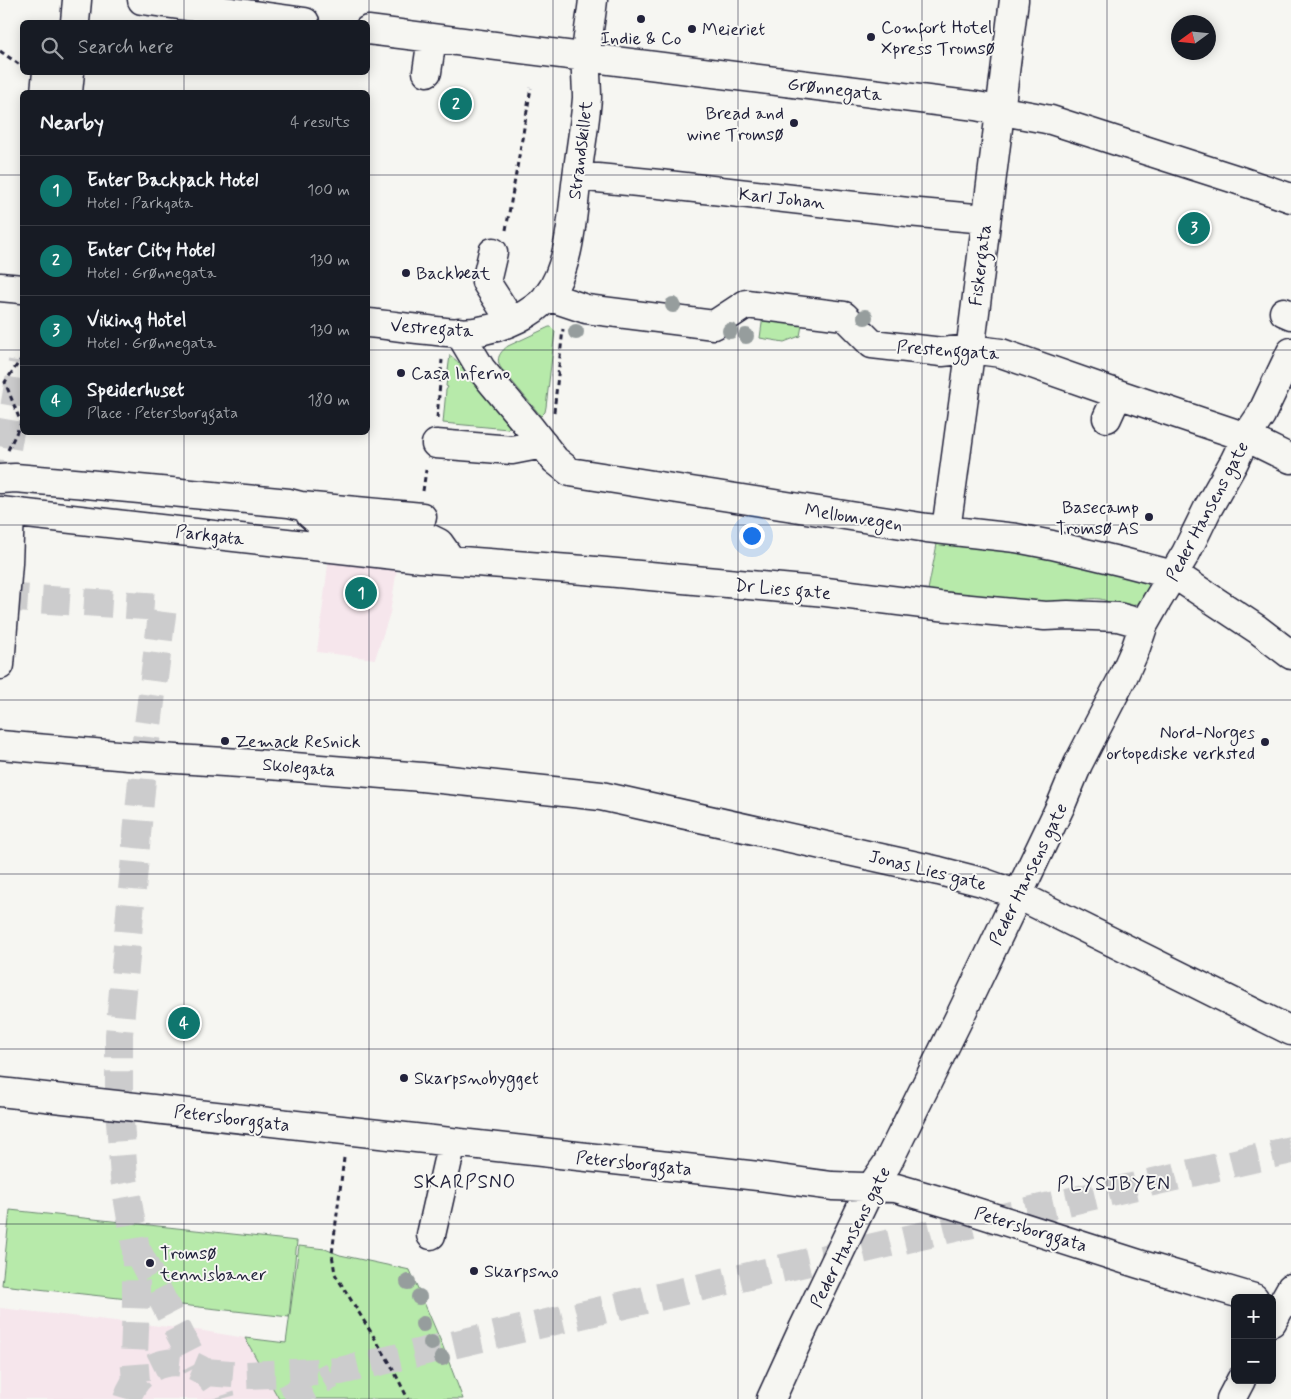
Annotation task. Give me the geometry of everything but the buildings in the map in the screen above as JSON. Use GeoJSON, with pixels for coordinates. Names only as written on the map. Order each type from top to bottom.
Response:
{"type":"FeatureCollection","features":[{"type":"Feature","properties":{"kind":"street"},"geometry":{"type":"LineString","coordinates":[[75,20],[77,0]]}},
{"type":"Feature","properties":{"kind":"street"},"geometry":{"type":"LineString","coordinates":[[142,0],[290,20]]}},
{"type":"Feature","properties":{"kind":"street","name":"Strandskillet"},"geometry":{"type":"LineString","coordinates":[[556,300],[557,280],[566,258],[577,176],[586,100],[586,57],[593,0]]}},
{"type":"Feature","properties":{"kind":"street","name":"Fiskergata"},"geometry":{"type":"LineString","coordinates":[[946,530],[1014,0]]}},
{"type":"Feature","properties":{"kind":"street","name":"Grønnegata"},"geometry":{"type":"LineString","coordinates":[[370,30],[976,106],[1022,114],[1051,120],[1291,198]]}},
{"type":"Feature","properties":{"kind":"street"},"geometry":{"type":"LineString","coordinates":[[427,72],[432,38]]}},
{"type":"Feature","properties":{"kind":"street"},"geometry":{"type":"LineString","coordinates":[[45,90],[47,75]]}},
{"type":"Feature","properties":{"kind":"street"},"geometry":{"type":"LineString","coordinates":[[68,90],[70,75]]}},
{"type":"Feature","properties":{"kind":"street","name":"Karl Johan"},"geometry":{"type":"LineString","coordinates":[[577,176],[986,219]]}},
{"type":"Feature","properties":{"kind":"street"},"geometry":{"type":"LineString","coordinates":[[493,252],[486,282],[511,321]]}},
{"type":"Feature","properties":{"kind":"street","name":"Vestregata"},"geometry":{"type":"LineString","coordinates":[[370,323],[452,332],[483,331],[511,321],[536,306],[556,300]]}},
{"type":"Feature","properties":{"kind":"street","name":"Prestenggata"},"geometry":{"type":"LineString","coordinates":[[556,300],[586,309],[714,325],[746,304],[844,316],[872,344],[942,352],[970,349],[1001,353],[1112,406],[1246,437],[1291,459]]}},
{"type":"Feature","properties":{"kind":"street","name":"Mellomvegen"},"geometry":{"type":"LineString","coordinates":[[452,332],[549,452],[570,472],[770,504],[946,530],[1016,538],[1123,562],[1183,580],[1257,629],[1291,655]]}},
{"type":"Feature","properties":{"kind":"street","name":"Peder Hansens gate"},"geometry":{"type":"LineString","coordinates":[[771,1399],[872,1187],[887,1164],[966,1003],[1061,805],[1078,764],[1136,650],[1144,624],[1186,554],[1246,437],[1261,415],[1291,352]]}},
{"type":"Feature","properties":{"kind":"street"},"geometry":{"type":"LineString","coordinates":[[436,444],[549,452]]}},
{"type":"Feature","properties":{"kind":"street"},"geometry":{"type":"LineString","coordinates":[[2,469],[15,478],[289,503],[301,506],[422,504]]}},
{"type":"Feature","properties":{"kind":"street"},"geometry":{"type":"LineString","coordinates":[[301,506],[318,521],[333,528],[431,539],[439,543],[450,560]]}},
{"type":"Feature","properties":{"kind":"street"},"geometry":{"type":"LineString","coordinates":[[0,665],[8,563],[5,511]]}},
{"type":"Feature","properties":{"kind":"street","name":"Parkgata"},"geometry":{"type":"LineString","coordinates":[[5,511],[421,558]]}},
{"type":"Feature","properties":{"kind":"street","name":"Dr Lies gate"},"geometry":{"type":"LineString","coordinates":[[421,558],[584,570],[1045,616],[1118,617],[1144,624]]}},
{"type":"Feature","properties":{"kind":"street","name":"Skolegata"},"geometry":{"type":"LineString","coordinates":[[4,746],[422,776],[489,795],[567,792]]}},
{"type":"Feature","properties":{"kind":"street","name":"Jonas Lies gate"},"geometry":{"type":"LineString","coordinates":[[567,792],[600,796],[927,868],[982,882],[1018,895],[1291,1031]]}},
{"type":"Feature","properties":{"kind":"street","name":"Petersborggata"},"geometry":{"type":"LineString","coordinates":[[0,1092],[758,1176],[832,1186],[896,1188],[1240,1294]]}},
{"type":"Feature","properties":{"kind":"street"},"geometry":{"type":"LineString","coordinates":[[431,1234],[452,1142]]}},
{"type":"Feature","properties":{"kind":"street"},"geometry":{"type":"LineString","coordinates":[[1231,1399],[1239,1384]]}},
{"type":"Feature","properties":{"kind":"path"},"geometry":{"type":"LineString","coordinates":[[0,51],[20,65]]}},
{"type":"Feature","properties":{"kind":"path"},"geometry":{"type":"LineString","coordinates":[[493,252],[506,231],[531,88]]}},
{"type":"Feature","properties":{"kind":"path"},"geometry":{"type":"LineString","coordinates":[[549,452],[565,315],[556,300]]}},
{"type":"Feature","properties":{"kind":"path"},"geometry":{"type":"LineString","coordinates":[[422,504],[428,461],[435,450],[438,402],[452,332]]}},
{"type":"Feature","properties":{"kind":"path"},"geometry":{"type":"LineString","coordinates":[[20,361],[5,382],[20,420]]}},
{"type":"Feature","properties":{"kind":"path"},"geometry":{"type":"LineString","coordinates":[[2,469],[20,425]]}},
{"type":"Feature","properties":{"kind":"path"},"geometry":{"type":"LineString","coordinates":[[346,1131],[345,1154],[332,1254],[335,1274],[390,1363],[408,1399]]}},
{"type":"Feature","properties":{"kind":"shaded area"},"geometry":{"type":"Polygon","coordinates":[[[329,557],[398,563],[390,613],[375,659],[317,652],[329,557]]]}},
{"type":"Feature","properties":{"kind":"shaded area"},"geometry":{"type":"Polygon","coordinates":[[[0,1308],[204,1331],[245,1338],[279,1399],[0,1399],[0,1308]]]}},
{"type":"Feature","properties":{"kind":"green space"},"geometry":{"type":"Polygon","coordinates":[[[763,316],[803,320],[800,336],[784,342],[760,338],[763,316]]]}},
{"type":"Feature","properties":{"kind":"green space"},"geometry":{"type":"Polygon","coordinates":[[[549,327],[555,331],[546,407],[545,412],[541,416],[501,368],[498,359],[508,346],[549,327]]]}},
{"type":"Feature","properties":{"kind":"green space"},"geometry":{"type":"Polygon","coordinates":[[[450,355],[459,363],[509,423],[508,429],[443,423],[450,355]]]}},
{"type":"Feature","properties":{"kind":"green space"},"geometry":{"type":"Polygon","coordinates":[[[937,544],[968,545],[1030,552],[1145,581],[1152,590],[1140,602],[1124,608],[1119,608],[1098,599],[1080,600],[1076,608],[940,597],[928,590],[937,544]]]}},
{"type":"Feature","properties":{"kind":"green space","name":"Tromsø tennisbaner"},"geometry":{"type":"Polygon","coordinates":[[[10,1210],[297,1241],[289,1317],[2,1285],[10,1210]]]}},
{"type":"Feature","properties":{"kind":"green space"},"geometry":{"type":"Polygon","coordinates":[[[299,1246],[325,1249],[340,1255],[410,1270],[463,1399],[279,1399],[245,1338],[286,1343],[299,1246]]]}},
{"type":"Feature","properties":{"kind":"tunnel"},"geometry":{"type":"LineString","coordinates":[[0,489],[20,374]]}},
{"type":"Feature","properties":{"kind":"tunnel"},"geometry":{"type":"LineString","coordinates":[[0,597],[163,607],[144,757],[119,1035],[119,1107],[124,1178],[136,1249],[134,1356],[136,1381]]}},
{"type":"Feature","properties":{"kind":"tunnel"},"geometry":{"type":"LineString","coordinates":[[205,1372],[245,1375],[340,1371],[1291,1150]]}},
{"type":"Feature","properties":{"kind":"tunnel"},"geometry":{"type":"LineString","coordinates":[[138,1252],[197,1367]]}},
{"type":"Feature","properties":{"kind":"tunnel"},"geometry":{"type":"LineString","coordinates":[[127,1399],[135,1383],[146,1371],[160,1365],[175,1362],[190,1365],[203,1371],[215,1383],[222,1399]]}},
{"type":"Feature","properties":{"kind":"tunnel"},"geometry":{"type":"LineString","coordinates":[[285,1399],[332,1375]]}},
{"type":"Feature","properties":{"kind":"place","name":"Indie & Co"},"geometry":{"type":"Point","coordinates":[641,19]}},
{"type":"Feature","properties":{"kind":"place","name":"Meieriet"},"geometry":{"type":"Point","coordinates":[692,29]}},
{"type":"Feature","properties":{"kind":"place","name":"Comfort Hotel Xpress Tromsø"},"geometry":{"type":"Point","coordinates":[871,37]}},
{"type":"Feature","properties":{"kind":"place","name":"Enter City Hotel"},"geometry":{"type":"Point","coordinates":[456,104]}},
{"type":"Feature","properties":{"kind":"place","name":"Bread and wine Tromsø"},"geometry":{"type":"Point","coordinates":[794,123]}},
{"type":"Feature","properties":{"kind":"place","name":"Viking Hotel"},"geometry":{"type":"Point","coordinates":[1194,228]}},
{"type":"Feature","properties":{"kind":"place","name":"Backbeat"},"geometry":{"type":"Point","coordinates":[406,273]}},
{"type":"Feature","properties":{"kind":"place","name":"Casa Inferno"},"geometry":{"type":"Point","coordinates":[401,373]}},
{"type":"Feature","properties":{"kind":"place","name":"Basecamp Tromsø AS"},"geometry":{"type":"Point","coordinates":[1149,517]}},
{"type":"Feature","properties":{"kind":"place","name":"Enter Backpack Hotel"},"geometry":{"type":"Point","coordinates":[361,593]}},
{"type":"Feature","properties":{"kind":"place","name":"Zemack Resnick"},"geometry":{"type":"Point","coordinates":[225,741]}},
{"type":"Feature","properties":{"kind":"place","name":"Nord-Norges ortopediske verksted"},"geometry":{"type":"Point","coordinates":[1265,742]}},
{"type":"Feature","properties":{"kind":"place","name":"Speiderhuset"},"geometry":{"type":"Point","coordinates":[184,1023]}},
{"type":"Feature","properties":{"kind":"place","name":"Skarpsnobygget"},"geometry":{"type":"Point","coordinates":[404,1078]}},
{"type":"Feature","properties":{"kind":"place","name":"Tromsø tennisbaner"},"geometry":{"type":"Point","coordinates":[150,1263]}},
{"type":"Feature","properties":{"kind":"place","name":"Skarpsno"},"geometry":{"type":"Point","coordinates":[474,1271]}},
{"type":"Feature","properties":{"kind":"district","name":"SKARPSNO"},"geometry":{"type":"Point","coordinates":[465,1181]}},
{"type":"Feature","properties":{"kind":"district","name":"PLYSJBYEN"},"geometry":{"type":"Point","coordinates":[1114,1183]}}]}
